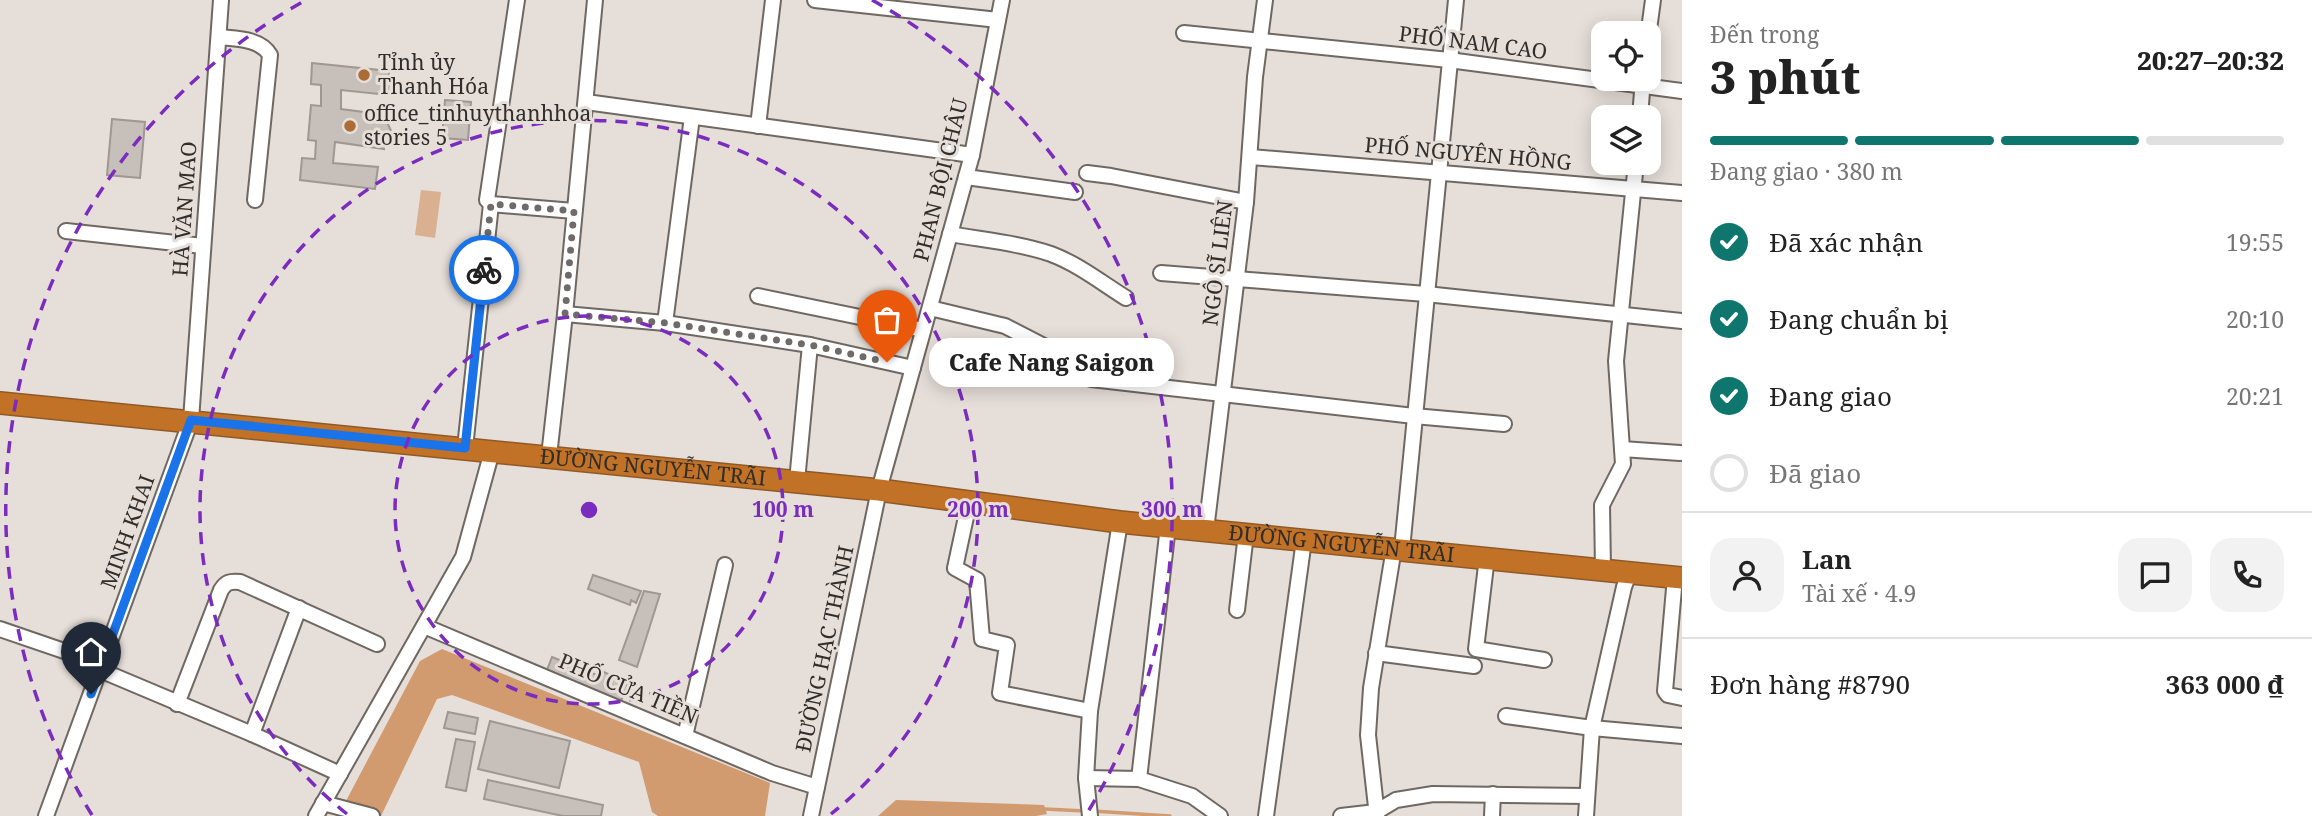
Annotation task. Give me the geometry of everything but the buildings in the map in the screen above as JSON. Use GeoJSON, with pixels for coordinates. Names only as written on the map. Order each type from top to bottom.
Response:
{"type":"FeatureCollection","features":[{"type":"Feature","properties":{"kind":"highway","name":"ĐƯỜNG NGUYỄN TRÃI"},"geometry":{"type":"LineString","coordinates":[[0,403],[797,481],[1120,522],[1630,571],[1678,578]]}},
{"type":"Feature","properties":{"kind":"street","name":"HÀ VĂN MAO"},"geometry":{"type":"LineString","coordinates":[[191,420],[221,0]]}},
{"type":"Feature","properties":{"kind":"street"},"geometry":{"type":"LineString","coordinates":[[517,0],[487,200],[491,204],[574,211]]}},
{"type":"Feature","properties":{"kind":"street"},"geometry":{"type":"LineString","coordinates":[[549,456],[596,0]]}},
{"type":"Feature","properties":{"kind":"street"},"geometry":{"type":"LineString","coordinates":[[758,126],[773,0]]}},
{"type":"Feature","properties":{"kind":"street"},"geometry":{"type":"LineString","coordinates":[[815,0],[998,20]]}},
{"type":"Feature","properties":{"kind":"street","name":"PHAN BỘI CHÂU"},"geometry":{"type":"LineString","coordinates":[[879,490],[972,155],[1002,0]]}},
{"type":"Feature","properties":{"kind":"street","name":"NGÔ SĨ LIÊN"},"geometry":{"type":"LineString","coordinates":[[1206,530],[1251,158],[1255,77],[1265,0]]}},
{"type":"Feature","properties":{"kind":"street"},"geometry":{"type":"LineString","coordinates":[[1377,814],[1368,735],[1371,688],[1398,549],[1456,0]]}},
{"type":"Feature","properties":{"kind":"street"},"geometry":{"type":"LineString","coordinates":[[1650,21],[1653,0]]}},
{"type":"Feature","properties":{"kind":"street","name":"PHỐ NAM CAO"},"geometry":{"type":"LineString","coordinates":[[1184,33],[1591,75]]}},
{"type":"Feature","properties":{"kind":"street"},"geometry":{"type":"LineString","coordinates":[[219,37],[256,43],[266,48],[270,55],[255,200]]}},
{"type":"Feature","properties":{"kind":"street","name":"PHỐ NAM CAO"},"geometry":{"type":"LineString","coordinates":[[1661,86],[1682,91]]}},
{"type":"Feature","properties":{"kind":"street"},"geometry":{"type":"LineString","coordinates":[[586,102],[972,155]]}},
{"type":"Feature","properties":{"kind":"street"},"geometry":{"type":"LineString","coordinates":[[666,323],[692,117]]}},
{"type":"Feature","properties":{"kind":"street","name":"PHỐ NGUYÊN HỒNG"},"geometry":{"type":"LineString","coordinates":[[1251,158],[1682,193]]}},
{"type":"Feature","properties":{"kind":"street"},"geometry":{"type":"LineString","coordinates":[[1087,173],[1246,202]]}},
{"type":"Feature","properties":{"kind":"street"},"geometry":{"type":"LineString","coordinates":[[1604,569],[1602,505],[1623,464],[1616,361],[1635,175]]}},
{"type":"Feature","properties":{"kind":"street"},"geometry":{"type":"LineString","coordinates":[[966,177],[1075,192]]}},
{"type":"Feature","properties":{"kind":"street"},"geometry":{"type":"LineString","coordinates":[[465,448],[491,204]]}},
{"type":"Feature","properties":{"kind":"street"},"geometry":{"type":"LineString","coordinates":[[66,231],[203,246]]}},
{"type":"Feature","properties":{"kind":"street"},"geometry":{"type":"LineString","coordinates":[[950,234],[1053,255],[1126,298]]}},
{"type":"Feature","properties":{"kind":"street"},"geometry":{"type":"LineString","coordinates":[[1161,273],[1426,294],[1682,321]]}},
{"type":"Feature","properties":{"kind":"street"},"geometry":{"type":"LineString","coordinates":[[758,296],[923,330]]}},
{"type":"Feature","properties":{"kind":"street"},"geometry":{"type":"LineString","coordinates":[[930,308],[1005,326],[1071,360]]}},
{"type":"Feature","properties":{"kind":"street"},"geometry":{"type":"LineString","coordinates":[[565,314],[666,323],[810,345],[913,368]]}},
{"type":"Feature","properties":{"kind":"street"},"geometry":{"type":"LineString","coordinates":[[797,481],[810,345]]}},
{"type":"Feature","properties":{"kind":"street"},"geometry":{"type":"LineString","coordinates":[[1091,379],[1504,424]]}},
{"type":"Feature","properties":{"kind":"street","name":"MINH KHAI"},"geometry":{"type":"LineString","coordinates":[[46,816],[191,420]]}},
{"type":"Feature","properties":{"kind":"street"},"geometry":{"type":"LineString","coordinates":[[1622,449],[1680,453]]}},
{"type":"Feature","properties":{"kind":"street"},"geometry":{"type":"LineString","coordinates":[[372,816],[320,810],[463,557],[492,451]]}},
{"type":"Feature","properties":{"kind":"street","name":"ĐƯỜNG HẠC THÀNH"},"geometry":{"type":"LineString","coordinates":[[811,816],[879,490]]}},
{"type":"Feature","properties":{"kind":"street"},"geometry":{"type":"LineString","coordinates":[[969,503],[956,568],[977,580],[982,639],[1007,645],[1000,693],[1090,711]]}},
{"type":"Feature","properties":{"kind":"street"},"geometry":{"type":"LineString","coordinates":[[1090,810],[1086,778],[1090,711],[1120,522]]}},
{"type":"Feature","properties":{"kind":"street"},"geometry":{"type":"LineString","coordinates":[[1139,779],[1168,526]]}},
{"type":"Feature","properties":{"kind":"street"},"geometry":{"type":"LineString","coordinates":[[1237,610],[1246,534]]}},
{"type":"Feature","properties":{"kind":"street"},"geometry":{"type":"LineString","coordinates":[[1266,816],[1304,540]]}},
{"type":"Feature","properties":{"kind":"street"},"geometry":{"type":"LineString","coordinates":[[1487,557],[1476,649],[1544,660]]}},
{"type":"Feature","properties":{"kind":"street"},"geometry":{"type":"LineString","coordinates":[[685,736],[725,565]]}},
{"type":"Feature","properties":{"kind":"street"},"geometry":{"type":"LineString","coordinates":[[1586,816],[1592,728],[1630,571]]}},
{"type":"Feature","properties":{"kind":"street"},"geometry":{"type":"LineString","coordinates":[[1678,578],[1665,691],[1668,695],[1682,698]]}},
{"type":"Feature","properties":{"kind":"street"},"geometry":{"type":"LineString","coordinates":[[177,704],[225,583],[240,582],[377,644]]}},
{"type":"Feature","properties":{"kind":"street"},"geometry":{"type":"LineString","coordinates":[[252,734],[299,608]]}},
{"type":"Feature","properties":{"kind":"street","name":"PHỐ CỬA TIỀN"},"geometry":{"type":"LineString","coordinates":[[424,626],[772,773],[817,787]]}},
{"type":"Feature","properties":{"kind":"street"},"geometry":{"type":"LineString","coordinates":[[0,629],[101,667],[177,704],[340,774]]}},
{"type":"Feature","properties":{"kind":"street"},"geometry":{"type":"LineString","coordinates":[[1376,653],[1474,666]]}},
{"type":"Feature","properties":{"kind":"street"},"geometry":{"type":"LineString","coordinates":[[1506,716],[1592,728],[1682,736]]}},
{"type":"Feature","properties":{"kind":"street"},"geometry":{"type":"LineString","coordinates":[[1086,778],[1139,779],[1192,796],[1220,816]]}},
{"type":"Feature","properties":{"kind":"street"},"geometry":{"type":"LineString","coordinates":[[1341,816],[1377,814],[1396,800],[1433,794],[1587,796]]}},
{"type":"Feature","properties":{"kind":"street"},"geometry":{"type":"LineString","coordinates":[[1492,816],[1493,794]]}},
{"type":"Feature","properties":{"kind":"shaded area"},"geometry":{"type":"Polygon","coordinates":[[[421,190],[441,192],[435,238],[415,235],[421,190]]]}},
{"type":"Feature","properties":{"kind":"shaded area"},"geometry":{"type":"Polygon","coordinates":[[[442,649],[770,783],[765,816],[658,816],[652,812],[639,762],[452,695],[437,699],[381,816],[338,816],[420,661],[442,649]]]}},
{"type":"Feature","properties":{"kind":"shaded area"},"geometry":{"type":"Polygon","coordinates":[[[896,800],[1044,805],[1047,814],[878,816],[896,800]]]}},
{"type":"Feature","properties":{"kind":"waterway"},"geometry":{"type":"LineString","coordinates":[[1045,809],[1085,811]]}},
{"type":"Feature","properties":{"kind":"waterway"},"geometry":{"type":"LineString","coordinates":[[1093,811],[1170,816]]}},
{"type":"Feature","properties":{"kind":"way so far"},"geometry":{"type":"LineString","coordinates":[[484,270],[491,204],[574,211],[565,314],[666,323],[810,345],[887,362]]}},
{"type":"Feature","properties":{"kind":"place","name":"Tỉnh ủy Thanh Hóa"},"geometry":{"type":"Point","coordinates":[364,75]}},
{"type":"Feature","properties":{"kind":"place","name":"office_tinhuythanhhoa stories 5"},"geometry":{"type":"Point","coordinates":[350,126]}},
{"type":"Feature","properties":{"kind":"place","name":"Cafe Nang Saigon"},"geometry":{"type":"Point","coordinates":[887,362]}},
{"type":"Feature","properties":{"kind":"route"},"geometry":{"type":"LineString","coordinates":[[91,694],[191,420],[465,448],[484,270]]}}]}
